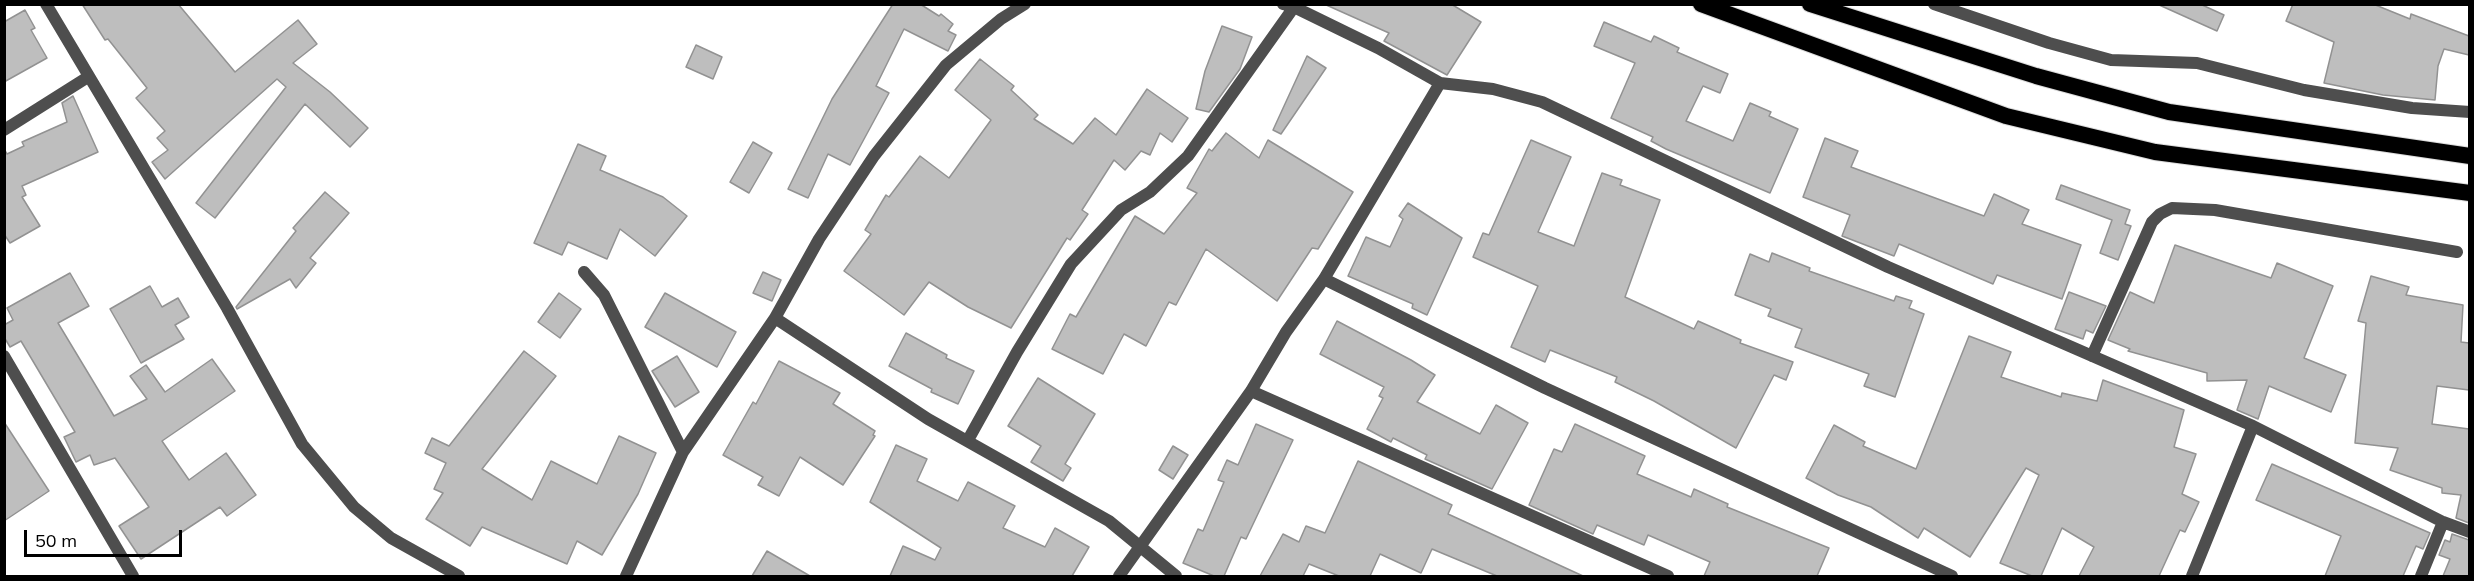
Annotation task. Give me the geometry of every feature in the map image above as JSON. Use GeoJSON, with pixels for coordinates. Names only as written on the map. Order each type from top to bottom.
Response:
{"type":"FeatureCollection","features":[{"type":"Feature","properties":{"kind":"highway"},"geometry":{"type":"LineString","coordinates":[[1701,4],[2006,116],[2155,153],[2469,193]]}},
{"type":"Feature","properties":{"kind":"highway"},"geometry":{"type":"LineString","coordinates":[[1810,4],[2036,76],[2169,112],[2469,156]]}},
{"type":"Feature","properties":{"kind":"street"},"geometry":{"type":"LineString","coordinates":[[46,4],[233,318],[302,444],[354,507],[391,538],[459,576]]}},
{"type":"Feature","properties":{"kind":"street"},"geometry":{"type":"LineString","coordinates":[[626,576],[683,452],[775,318],[819,239],[874,156],[946,65],[1001,19],[1025,4]]}},
{"type":"Feature","properties":{"kind":"street"},"geometry":{"type":"LineString","coordinates":[[1934,4],[2049,43],[2111,60],[2197,63],[2304,90],[2412,108],[2469,112]]}},
{"type":"Feature","properties":{"kind":"street"},"geometry":{"type":"LineString","coordinates":[[968,440],[1071,264],[1121,210],[1150,192],[1188,156],[1288,6],[1378,48],[1440,83],[1493,88],[1542,102],[1888,267],[2253,426],[2443,522],[2469,532]]}},
{"type":"Feature","properties":{"kind":"street"},"geometry":{"type":"LineString","coordinates":[[4,130],[88,77]]}},
{"type":"Feature","properties":{"kind":"street"},"geometry":{"type":"LineString","coordinates":[[1119,576],[1141,549],[1251,392],[1286,332],[1324,279],[1440,83]]}},
{"type":"Feature","properties":{"kind":"street"},"geometry":{"type":"LineString","coordinates":[[2092,356],[2152,222],[2160,214],[2172,208],[2216,210],[2457,252]]}},
{"type":"Feature","properties":{"kind":"street"},"geometry":{"type":"LineString","coordinates":[[584,272],[604,295],[683,452]]}},
{"type":"Feature","properties":{"kind":"street"},"geometry":{"type":"LineString","coordinates":[[1324,279],[1587,408],[1952,576]]}},
{"type":"Feature","properties":{"kind":"street"},"geometry":{"type":"LineString","coordinates":[[775,318],[928,419],[1109,521],[1176,576]]}},
{"type":"Feature","properties":{"kind":"street"},"geometry":{"type":"LineString","coordinates":[[4,357],[133,576]]}},
{"type":"Feature","properties":{"kind":"street"},"geometry":{"type":"LineString","coordinates":[[1251,392],[1668,576]]}},
{"type":"Feature","properties":{"kind":"street"},"geometry":{"type":"LineString","coordinates":[[2192,576],[2253,426]]}},
{"type":"Feature","properties":{"kind":"street"},"geometry":{"type":"LineString","coordinates":[[2421,576],[2443,522]]}},
{"type":"Feature","properties":{"kind":"building"},"geometry":{"type":"Polygon","coordinates":[[[82,4],[178,4],[235,72],[298,20],[317,44],[293,63],[330,92],[368,128],[350,147],[305,104],[215,218],[196,203],[286,87],[277,79],[165,179],[152,162],[168,150],[157,138],[165,131],[136,98],[147,88],[108,39],[105,40],[82,4]]]}},
{"type":"Feature","properties":{"kind":"building"},"geometry":{"type":"Polygon","coordinates":[[[893,4],[920,4],[939,16],[941,14],[953,24],[948,31],[956,35],[948,51],[904,29],[876,86],[889,93],[850,165],[828,154],[808,198],[788,189],[832,99],[893,4]]]}},
{"type":"Feature","properties":{"kind":"building"},"geometry":{"type":"Polygon","coordinates":[[[1324,4],[1451,4],[1481,22],[1447,75],[1384,41],[1389,33],[1324,4]]]}},
{"type":"Feature","properties":{"kind":"building"},"geometry":{"type":"Polygon","coordinates":[[[2157,4],[2200,4],[2224,15],[2217,31],[2157,4]]]}},
{"type":"Feature","properties":{"kind":"building"},"geometry":{"type":"Polygon","coordinates":[[[2293,4],[2373,4],[2410,19],[2411,14],[2469,36],[2469,55],[2444,49],[2438,66],[2435,100],[2383,95],[2324,83],[2334,42],[2286,21],[2293,4]]]}},
{"type":"Feature","properties":{"kind":"building"},"geometry":{"type":"Polygon","coordinates":[[[25,10],[35,28],[31,30],[47,58],[4,82],[4,22],[25,10]]]}},
{"type":"Feature","properties":{"kind":"building"},"geometry":{"type":"Polygon","coordinates":[[[1604,22],[1651,42],[1654,36],[1679,48],[1677,52],[1728,74],[1720,93],[1703,86],[1686,121],[1733,141],[1750,103],[1771,112],[1769,116],[1798,129],[1770,193],[1666,149],[1651,141],[1653,137],[1611,118],[1635,63],[1594,46],[1604,22]]]}},
{"type":"Feature","properties":{"kind":"building"},"geometry":{"type":"Polygon","coordinates":[[[1222,26],[1252,37],[1240,69],[1209,112],[1196,109],[1205,71],[1222,26]]]}},
{"type":"Feature","properties":{"kind":"building"},"geometry":{"type":"Polygon","coordinates":[[[696,45],[722,57],[713,79],[686,67],[696,45]]]}},
{"type":"Feature","properties":{"kind":"building"},"geometry":{"type":"Polygon","coordinates":[[[1307,56],[1326,68],[1281,134],[1273,130],[1307,56]]]}},
{"type":"Feature","properties":{"kind":"building"},"geometry":{"type":"Polygon","coordinates":[[[980,59],[1014,86],[1011,90],[1038,115],[1034,119],[1073,144],[1095,118],[1116,135],[1147,89],[1188,118],[1172,142],[1160,133],[1150,155],[1141,151],[1125,170],[1114,160],[1082,210],[1088,214],[1070,240],[1067,238],[1011,328],[968,307],[929,282],[904,315],[844,271],[871,234],[865,230],[886,195],[889,197],[920,156],[949,178],[991,120],[955,90],[980,59]]]}},
{"type":"Feature","properties":{"kind":"building"},"geometry":{"type":"Polygon","coordinates":[[[73,96],[98,152],[22,186],[26,195],[22,197],[40,226],[10,243],[4,234],[4,149],[7,154],[24,146],[22,142],[67,122],[62,103],[73,96]]]}},
{"type":"Feature","properties":{"kind":"building"},"geometry":{"type":"Polygon","coordinates":[[[1226,133],[1259,158],[1268,140],[1353,192],[1318,249],[1312,248],[1277,301],[1206,249],[1176,305],[1169,302],[1146,346],[1124,334],[1103,374],[1052,349],[1070,314],[1076,317],[1135,216],[1164,234],[1197,193],[1187,188],[1209,149],[1212,151],[1226,133]]]}},
{"type":"Feature","properties":{"kind":"building"},"geometry":{"type":"Polygon","coordinates":[[[1825,138],[1858,151],[1851,167],[1984,216],[1994,194],[2029,210],[2022,224],[2081,245],[2062,299],[1997,275],[1993,284],[1899,244],[1894,256],[1842,236],[1850,215],[1803,197],[1825,138]]]}},
{"type":"Feature","properties":{"kind":"building"},"geometry":{"type":"Polygon","coordinates":[[[1531,140],[1571,157],[1538,232],[1574,246],[1602,173],[1622,180],[1620,185],[1660,200],[1625,297],[1694,329],[1698,321],[1741,340],[1740,343],[1793,362],[1786,380],[1774,375],[1736,448],[1654,401],[1615,382],[1617,377],[1550,350],[1545,362],[1511,347],[1538,286],[1473,257],[1483,233],[1489,235],[1531,140]]]}},
{"type":"Feature","properties":{"kind":"building"},"geometry":{"type":"Polygon","coordinates":[[[753,142],[772,153],[749,193],[730,182],[753,142]]]}},
{"type":"Feature","properties":{"kind":"building"},"geometry":{"type":"Polygon","coordinates":[[[578,144],[606,156],[600,170],[663,197],[687,216],[655,256],[620,229],[607,259],[568,242],[562,255],[534,243],[578,144]]]}},
{"type":"Feature","properties":{"kind":"building"},"geometry":{"type":"Polygon","coordinates":[[[2061,185],[2130,210],[2125,224],[2131,226],[2118,260],[2100,253],[2112,220],[2056,199],[2061,185]]]}},
{"type":"Feature","properties":{"kind":"building"},"geometry":{"type":"Polygon","coordinates":[[[325,192],[349,213],[310,258],[316,263],[296,288],[290,279],[237,309],[236,307],[296,231],[293,228],[325,192]]]}},
{"type":"Feature","properties":{"kind":"building"},"geometry":{"type":"Polygon","coordinates":[[[1408,203],[1462,238],[1427,315],[1412,308],[1413,304],[1348,276],[1366,237],[1390,247],[1403,219],[1399,216],[1408,203]]]}},
{"type":"Feature","properties":{"kind":"building"},"geometry":{"type":"Polygon","coordinates":[[[2175,245],[2271,278],[2277,263],[2333,286],[2304,358],[2346,375],[2331,412],[2269,386],[2258,419],[2237,410],[2247,380],[2207,381],[2207,373],[2128,351],[2130,349],[2108,340],[2130,292],[2154,303],[2175,245]]]}},
{"type":"Feature","properties":{"kind":"building"},"geometry":{"type":"Polygon","coordinates":[[[1772,253],[1810,268],[1809,271],[1894,301],[1896,296],[1912,301],[1909,308],[1924,314],[1895,397],[1864,386],[1869,374],[1795,347],[1802,329],[1768,316],[1771,309],[1735,295],[1750,254],[1769,262],[1772,253]]]}},
{"type":"Feature","properties":{"kind":"building"},"geometry":{"type":"Polygon","coordinates":[[[763,272],[781,280],[772,301],[753,293],[763,272]]]}},
{"type":"Feature","properties":{"kind":"building"},"geometry":{"type":"Polygon","coordinates":[[[70,273],[89,306],[58,323],[114,416],[147,399],[130,376],[146,365],[165,392],[212,359],[235,391],[162,441],[189,480],[226,453],[256,495],[227,516],[220,507],[141,559],[119,526],[149,507],[115,458],[94,465],[90,455],[76,462],[64,437],[75,432],[21,341],[10,347],[4,337],[4,325],[13,320],[7,308],[70,273]]]}},
{"type":"Feature","properties":{"kind":"building"},"geometry":{"type":"Polygon","coordinates":[[[2371,276],[2409,287],[2406,295],[2463,305],[2461,342],[2469,343],[2469,390],[2437,386],[2432,424],[2469,429],[2469,523],[2456,518],[2461,495],[2442,493],[2442,488],[2390,470],[2398,448],[2355,443],[2366,323],[2358,321],[2371,276]]]}},
{"type":"Feature","properties":{"kind":"building"},"geometry":{"type":"Polygon","coordinates":[[[150,286],[162,307],[178,298],[189,317],[175,325],[184,339],[141,363],[110,309],[150,286]]]}},
{"type":"Feature","properties":{"kind":"building"},"geometry":{"type":"Polygon","coordinates":[[[2069,292],[2106,306],[2093,333],[2086,330],[2083,339],[2055,329],[2069,292]]]}},
{"type":"Feature","properties":{"kind":"building"},"geometry":{"type":"Polygon","coordinates":[[[559,293],[581,309],[560,338],[538,322],[559,293]]]}},
{"type":"Feature","properties":{"kind":"building"},"geometry":{"type":"Polygon","coordinates":[[[665,293],[736,332],[717,367],[645,327],[665,293]]]}},
{"type":"Feature","properties":{"kind":"building"},"geometry":{"type":"Polygon","coordinates":[[[1337,321],[1435,375],[1417,402],[1480,434],[1496,405],[1528,423],[1492,489],[1425,459],[1427,455],[1393,438],[1391,442],[1367,429],[1383,398],[1379,396],[1384,387],[1320,354],[1337,321]]]}},
{"type":"Feature","properties":{"kind":"building"},"geometry":{"type":"Polygon","coordinates":[[[906,333],[947,355],[946,358],[974,371],[958,404],[931,392],[932,389],[889,366],[906,333]]]}},
{"type":"Feature","properties":{"kind":"building"},"geometry":{"type":"Polygon","coordinates":[[[1969,336],[2011,352],[2001,377],[2061,397],[2062,393],[2097,401],[2103,380],[2184,410],[2174,447],[2196,454],[2182,494],[2199,502],[2185,532],[2180,530],[2159,576],[2079,576],[2094,547],[2062,528],[2041,576],[2032,576],[2000,563],[2039,475],[2026,468],[1970,557],[1924,528],[1918,538],[1871,507],[1838,495],[1806,478],[1834,425],[1865,442],[1863,446],[1916,469],[1969,336]]]}},
{"type":"Feature","properties":{"kind":"building"},"geometry":{"type":"Polygon","coordinates":[[[524,351],[556,376],[482,469],[532,500],[551,461],[597,484],[619,436],[656,453],[638,494],[602,555],[577,541],[567,564],[482,527],[470,546],[426,519],[443,493],[434,489],[446,463],[425,453],[432,438],[449,446],[524,351]]]}},
{"type":"Feature","properties":{"kind":"building"},"geometry":{"type":"Polygon","coordinates":[[[677,356],[699,392],[675,407],[652,371],[677,356]]]}},
{"type":"Feature","properties":{"kind":"building"},"geometry":{"type":"Polygon","coordinates":[[[779,361],[840,393],[833,404],[875,431],[873,435],[875,436],[843,485],[800,457],[779,496],[758,485],[763,477],[723,455],[753,402],[756,404],[779,361]]]}},
{"type":"Feature","properties":{"kind":"building"},"geometry":{"type":"Polygon","coordinates":[[[1038,378],[1095,414],[1065,464],[1071,468],[1063,481],[1031,462],[1041,446],[1008,426],[1038,378]]]}},
{"type":"Feature","properties":{"kind":"building"},"geometry":{"type":"Polygon","coordinates":[[[4,422],[49,491],[4,521],[4,422]]]}},
{"type":"Feature","properties":{"kind":"building"},"geometry":{"type":"Polygon","coordinates":[[[1256,424],[1293,440],[1246,539],[1241,537],[1224,576],[1214,576],[1183,563],[1198,529],[1203,531],[1224,482],[1218,480],[1227,460],[1238,465],[1256,424]]]}},
{"type":"Feature","properties":{"kind":"building"},"geometry":{"type":"Polygon","coordinates":[[[1575,424],[1645,456],[1637,474],[1691,497],[1694,489],[1728,504],[1727,507],[1829,548],[1817,576],[1704,576],[1710,562],[1648,535],[1644,545],[1597,525],[1593,534],[1529,505],[1554,449],[1562,452],[1575,424]]]}},
{"type":"Feature","properties":{"kind":"building"},"geometry":{"type":"Polygon","coordinates":[[[896,445],[927,459],[917,481],[958,501],[968,482],[1015,506],[1003,528],[1045,547],[1055,528],[1089,547],[1072,576],[890,576],[903,546],[935,560],[941,548],[870,502],[896,445]]]}},
{"type":"Feature","properties":{"kind":"building"},"geometry":{"type":"Polygon","coordinates":[[[1173,446],[1188,455],[1173,479],[1159,470],[1173,446]]]}},
{"type":"Feature","properties":{"kind":"building"},"geometry":{"type":"Polygon","coordinates":[[[1358,461],[1452,505],[1448,514],[1583,576],[1497,576],[1432,549],[1421,573],[1380,554],[1370,576],[1339,576],[1309,564],[1303,576],[1260,576],[1283,534],[1299,542],[1306,526],[1325,533],[1358,461]]]}},
{"type":"Feature","properties":{"kind":"building"},"geometry":{"type":"Polygon","coordinates":[[[2272,464],[2430,533],[2423,549],[2416,546],[2403,576],[2325,576],[2341,536],[2256,500],[2272,464]]]}},
{"type":"Feature","properties":{"kind":"building"},"geometry":{"type":"Polygon","coordinates":[[[2452,534],[2469,540],[2469,576],[2443,576],[2450,559],[2439,555],[2445,540],[2450,542],[2452,534]]]}},
{"type":"Feature","properties":{"kind":"building"},"geometry":{"type":"Polygon","coordinates":[[[767,551],[810,576],[752,576],[767,551]]]}}]}
